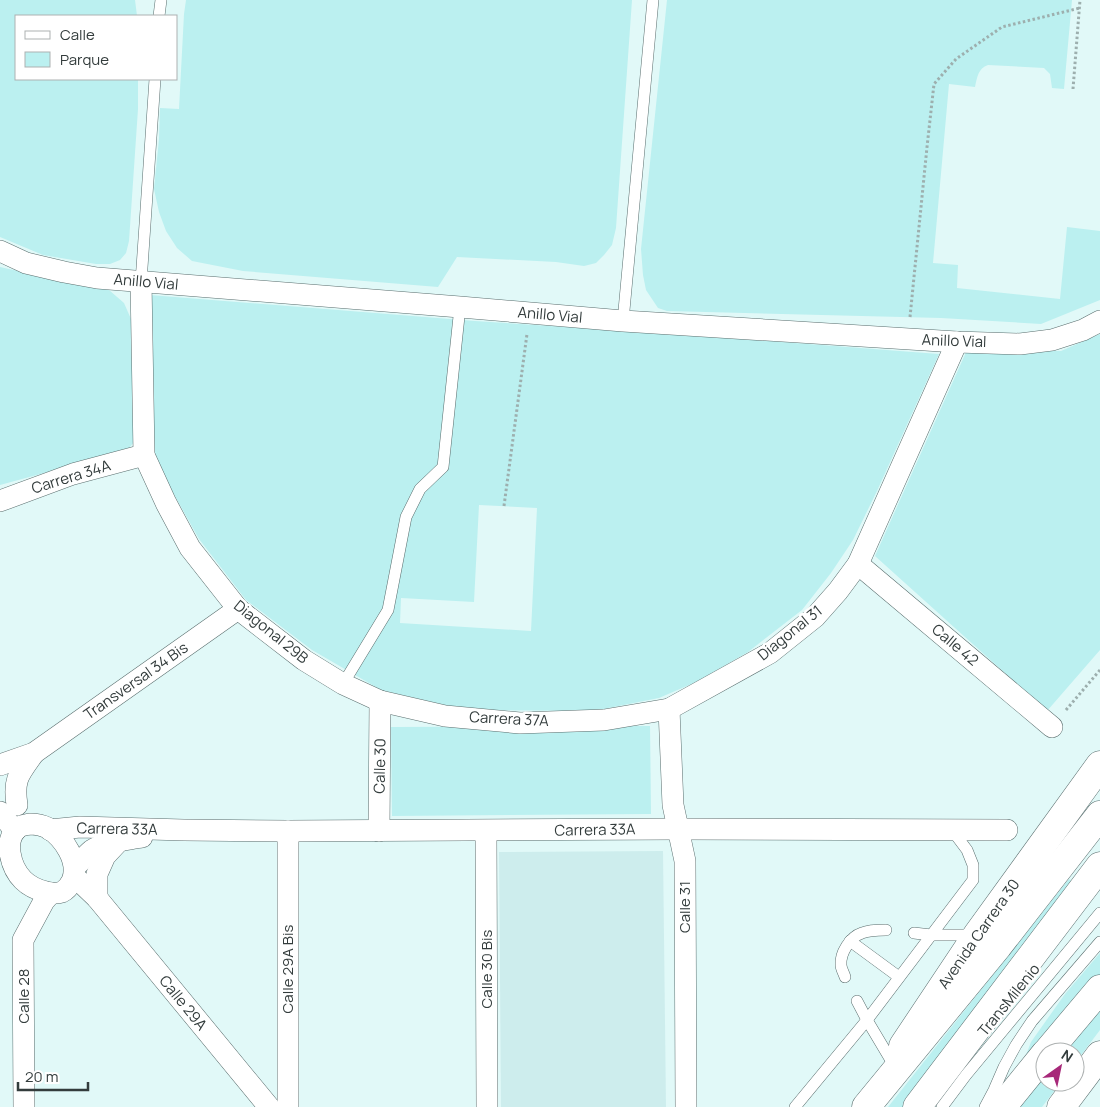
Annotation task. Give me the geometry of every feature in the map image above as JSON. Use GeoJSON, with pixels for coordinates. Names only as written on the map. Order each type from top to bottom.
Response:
{"type":"FeatureCollection","features":[{"type":"Feature","properties":{"kind":"main road","name":"Avenida Carrera 30"},"geometry":{"type":"LineString","coordinates":[[864,1107],[977,934],[1100,765]]}},
{"type":"Feature","properties":{"kind":"main road","name":"Avenida Carrera 30"},"geometry":{"type":"LineString","coordinates":[[864,1107],[998,946],[1100,815]]}},
{"type":"Feature","properties":{"kind":"main road"},"geometry":{"type":"LineString","coordinates":[[917,1107],[1100,866]]}},
{"type":"Feature","properties":{"kind":"main road"},"geometry":{"type":"LineString","coordinates":[[1055,1042],[1100,989]]}},
{"type":"Feature","properties":{"kind":"main road"},"geometry":{"type":"LineString","coordinates":[[1061,1107],[1100,1055]]}},
{"type":"Feature","properties":{"kind":"main road"},"geometry":{"type":"LineString","coordinates":[[1002,1107],[1035,1066]]}},
{"type":"Feature","properties":{"kind":"street","name":"Anillo Vial"},"geometry":{"type":"LineString","coordinates":[[0,251],[26,262],[97,278],[622,321],[908,340],[1020,344],[1052,340],[1084,330],[1100,322]]}},
{"type":"Feature","properties":{"kind":"street"},"geometry":{"type":"LineString","coordinates":[[141,282],[144,455]]}},
{"type":"Feature","properties":{"kind":"street","name":"Diagonal 31"},"geometry":{"type":"LineString","coordinates":[[669,709],[770,653],[815,617],[838,591],[861,556],[957,342]]}},
{"type":"Feature","properties":{"kind":"street","name":"Carrera 34A"},"geometry":{"type":"LineString","coordinates":[[0,500],[73,474],[144,455]]}},
{"type":"Feature","properties":{"kind":"street","name":"Diagonal 29B"},"geometry":{"type":"LineString","coordinates":[[144,455],[166,503],[190,548],[238,609],[304,660],[343,684],[380,701]]}},
{"type":"Feature","properties":{"kind":"street","name":"Calle 42"},"geometry":{"type":"LineString","coordinates":[[861,556],[1052,727]]}},
{"type":"Feature","properties":{"kind":"street","name":"Transversal 34 Bis"},"geometry":{"type":"LineString","coordinates":[[34,754],[238,609]]}},
{"type":"Feature","properties":{"kind":"street","name":"Carrera 37A"},"geometry":{"type":"LineString","coordinates":[[380,701],[445,716],[520,723],[604,720],[669,709]]}},
{"type":"Feature","properties":{"kind":"street","name":"Calle 30"},"geometry":{"type":"LineString","coordinates":[[379,831],[380,701]]}},
{"type":"Feature","properties":{"kind":"street","name":"Calle 31"},"geometry":{"type":"LineString","coordinates":[[669,709],[673,805],[685,860],[686,1107]]}},
{"type":"Feature","properties":{"kind":"street"},"geometry":{"type":"LineString","coordinates":[[0,765],[34,754]]}},
{"type":"Feature","properties":{"kind":"street"},"geometry":{"type":"LineString","coordinates":[[0,792],[8,808],[45,827],[61,840],[69,851],[74,872],[70,884],[65,889],[60,892],[51,893],[38,890],[23,880],[12,863],[8,808],[18,775],[34,754]]}},
{"type":"Feature","properties":{"kind":"street"},"geometry":{"type":"LineString","coordinates":[[9,834],[20,826],[30,824],[45,827]]}},
{"type":"Feature","properties":{"kind":"street","name":"Carrera 33A"},"geometry":{"type":"LineString","coordinates":[[45,827],[288,831],[1007,830]]}},
{"type":"Feature","properties":{"kind":"street","name":"Carrera 33A"},"geometry":{"type":"LineString","coordinates":[[74,872],[92,851],[104,845],[184,830]]}},
{"type":"Feature","properties":{"kind":"street","name":"Calle 29A Bis"},"geometry":{"type":"LineString","coordinates":[[288,831],[288,1107]]}},
{"type":"Feature","properties":{"kind":"street","name":"Calle 30 Bis"},"geometry":{"type":"LineString","coordinates":[[486,831],[487,1107]]}},
{"type":"Feature","properties":{"kind":"street"},"geometry":{"type":"LineString","coordinates":[[97,898],[97,874],[105,856],[119,841]]}},
{"type":"Feature","properties":{"kind":"street","name":"Calle 29A"},"geometry":{"type":"LineString","coordinates":[[74,872],[269,1107]]}},
{"type":"Feature","properties":{"kind":"street","name":"Calle 28"},"geometry":{"type":"LineString","coordinates":[[24,1107],[23,940],[44,901],[51,893]]}},
{"type":"Feature","properties":{"kind":"lane"},"geometry":{"type":"LineString","coordinates":[[159,15],[160,0]]}},
{"type":"Feature","properties":{"kind":"lane"},"geometry":{"type":"LineString","coordinates":[[622,321],[653,0]]}},
{"type":"Feature","properties":{"kind":"lane"},"geometry":{"type":"LineString","coordinates":[[141,282],[155,80]]}},
{"type":"Feature","properties":{"kind":"lane"},"geometry":{"type":"LineString","coordinates":[[343,684],[388,610],[406,517],[420,489],[443,467],[460,307]]}},
{"type":"Feature","properties":{"kind":"lane"},"geometry":{"type":"LineString","coordinates":[[795,1107],[867,1020],[973,880],[973,865],[967,850],[952,830]]}},
{"type":"Feature","properties":{"kind":"lane","name":"TransMilenio"},"geometry":{"type":"LineString","coordinates":[[942,1107],[966,1075],[1100,913]]}},
{"type":"Feature","properties":{"kind":"lane"},"geometry":{"type":"LineString","coordinates":[[845,977],[841,966],[843,952],[850,941],[860,933],[886,930]]}},
{"type":"Feature","properties":{"kind":"lane"},"geometry":{"type":"LineString","coordinates":[[914,933],[931,935],[977,934]]}},
{"type":"Feature","properties":{"kind":"lane"},"geometry":{"type":"LineString","coordinates":[[850,941],[899,977]]}},
{"type":"Feature","properties":{"kind":"lane","name":"TransMilenio"},"geometry":{"type":"LineString","coordinates":[[985,1107],[1012,1052],[1032,1021],[1100,942]]}},
{"type":"Feature","properties":{"kind":"lane"},"geometry":{"type":"LineString","coordinates":[[857,1001],[892,1062]]}},
{"type":"Feature","properties":{"kind":"path"},"geometry":{"type":"LineString","coordinates":[[1073,90],[1080,0]]}},
{"type":"Feature","properties":{"kind":"path"},"geometry":{"type":"LineString","coordinates":[[908,340],[934,84],[956,60],[1002,27],[1080,8]]}},
{"type":"Feature","properties":{"kind":"path"},"geometry":{"type":"LineString","coordinates":[[504,506],[530,313]]}},
{"type":"Feature","properties":{"kind":"path"},"geometry":{"type":"LineString","coordinates":[[1052,727],[1100,670]]}},
{"type":"Feature","properties":{"kind":"shaded area"},"geometry":{"type":"Polygon","coordinates":[[[663,851],[666,1107],[501,1107],[499,852],[663,851]]]}},
{"type":"Feature","properties":{"kind":"green space"},"geometry":{"type":"Polygon","coordinates":[[[0,0],[135,0],[137,15],[15,15],[15,80],[138,80],[138,109],[129,241],[126,253],[120,260],[110,264],[96,264],[43,255],[0,237],[0,0]]]}},
{"type":"Feature","properties":{"kind":"green space"},"geometry":{"type":"Polygon","coordinates":[[[186,0],[632,0],[616,228],[612,245],[596,263],[584,266],[556,262],[457,257],[438,287],[243,271],[192,261],[177,248],[166,231],[159,212],[154,189],[160,108],[179,109],[186,0]]]}},
{"type":"Feature","properties":{"kind":"green space"},"geometry":{"type":"Polygon","coordinates":[[[667,0],[1072,0],[1064,89],[1052,88],[1050,74],[1044,68],[988,65],[980,71],[975,87],[949,84],[933,263],[958,265],[957,288],[1060,299],[1067,227],[1100,231],[1100,300],[1041,324],[941,318],[667,311],[658,308],[646,290],[641,249],[667,0]]]}},
{"type":"Feature","properties":{"kind":"green space"},"geometry":{"type":"Polygon","coordinates":[[[0,267],[94,285],[109,290],[124,303],[131,319],[134,442],[125,451],[0,485],[0,267]]]}},
{"type":"Feature","properties":{"kind":"green space"},"geometry":{"type":"Polygon","coordinates":[[[150,295],[475,321],[939,354],[853,540],[831,573],[802,610],[748,652],[696,682],[659,698],[593,711],[466,710],[381,690],[312,650],[246,600],[199,539],[157,464],[149,440],[150,295]],[[479,505],[474,602],[401,598],[400,623],[531,631],[537,508],[479,505]]]}},
{"type":"Feature","properties":{"kind":"green space"},"geometry":{"type":"Polygon","coordinates":[[[1100,334],[1100,650],[1047,711],[875,556],[967,350],[1061,351],[1100,334]]]}},
{"type":"Feature","properties":{"kind":"green space"},"geometry":{"type":"Polygon","coordinates":[[[650,726],[651,814],[392,816],[391,727],[650,726]]]}},
{"type":"Feature","properties":{"kind":"green space"},"geometry":{"type":"Polygon","coordinates":[[[1069,879],[1075,884],[910,1107],[888,1107],[1069,879]]]}},
{"type":"Feature","properties":{"kind":"green space"},"geometry":{"type":"Polygon","coordinates":[[[1100,953],[1100,977],[1047,1042],[1035,1042],[1035,1057],[1022,1073],[1031,1042],[1065,994],[1100,953]]]}},
{"type":"Feature","properties":{"kind":"green space"},"geometry":{"type":"Polygon","coordinates":[[[1100,1003],[1100,1030],[1085,1050],[1085,1042],[1067,1042],[1100,1003]]]}},
{"type":"Feature","properties":{"kind":"green space"},"geometry":{"type":"Polygon","coordinates":[[[1035,1081],[1035,1092],[1053,1092],[1042,1107],[1014,1107],[1035,1081]]]}}]}
